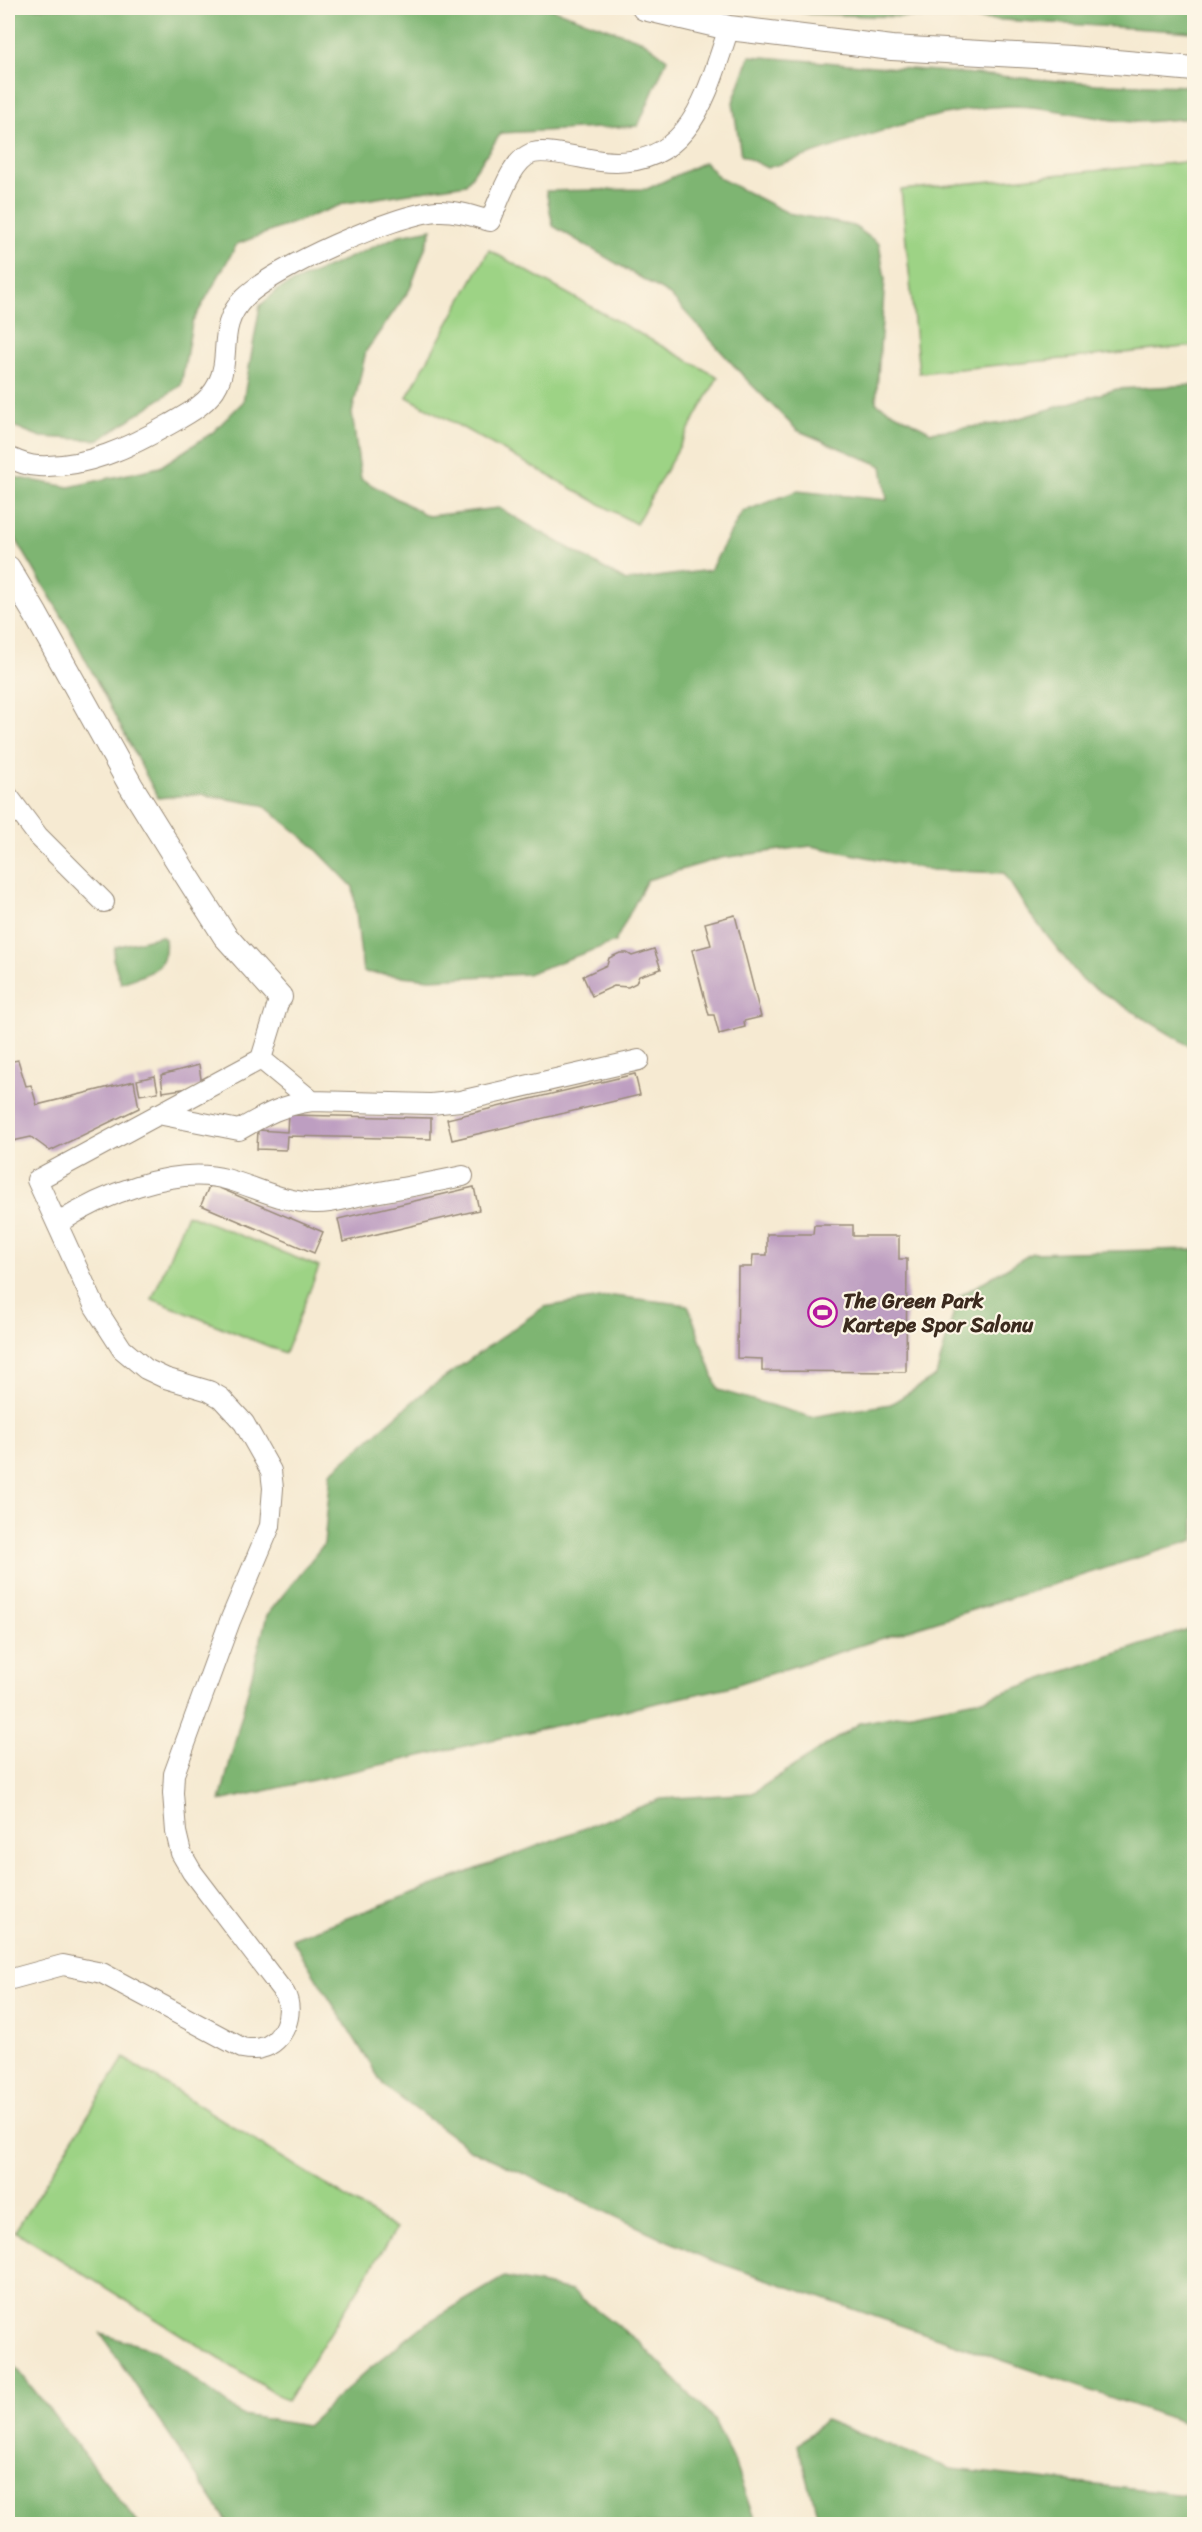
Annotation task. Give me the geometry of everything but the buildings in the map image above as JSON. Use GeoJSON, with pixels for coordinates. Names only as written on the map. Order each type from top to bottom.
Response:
{"type":"FeatureCollection","features":[{"type":"Feature","properties":{"kind":"main road"},"geometry":{"type":"LineString","coordinates":[[644,8],[729,28],[892,48],[1071,58],[1194,69]]}},
{"type":"Feature","properties":{"kind":"main road"},"geometry":{"type":"LineString","coordinates":[[8,568],[131,786],[195,890],[225,936],[280,997]]}},
{"type":"Feature","properties":{"kind":"street"},"geometry":{"type":"LineString","coordinates":[[8,458],[37,466],[100,457],[130,447],[190,412],[209,397],[219,383],[227,326],[243,299],[260,285],[313,255],[387,224],[420,213],[458,212],[490,221],[513,169],[532,153],[617,163],[636,162],[656,155],[676,141],[689,125],[703,99],[729,28]]}},
{"type":"Feature","properties":{"kind":"street"},"geometry":{"type":"LineString","coordinates":[[8,796],[38,836],[104,902]]}},
{"type":"Feature","properties":{"kind":"street"},"geometry":{"type":"LineString","coordinates":[[8,1980],[63,1965],[102,1973],[242,2048],[262,2048],[271,2044],[286,2026],[290,2015],[290,2002],[285,1994],[192,1872],[182,1853],[176,1832],[173,1793],[174,1774],[180,1751],[230,1621],[270,1526],[273,1488],[271,1471],[244,1423],[222,1398],[209,1391],[146,1369],[122,1349],[94,1307],[37,1180],[261,1059],[280,997]]}},
{"type":"Feature","properties":{"kind":"street"},"geometry":{"type":"LineString","coordinates":[[261,1059],[312,1101]]}},
{"type":"Feature","properties":{"kind":"street"},"geometry":{"type":"LineString","coordinates":[[158,1114],[239,1130],[275,1109],[291,1104],[312,1101],[431,1104],[460,1101],[639,1060]]}},
{"type":"Feature","properties":{"kind":"street"},"geometry":{"type":"LineString","coordinates":[[57,1224],[86,1206],[117,1192],[189,1176],[226,1179],[291,1201],[316,1203],[463,1176]]}},
{"type":"Feature","properties":{"kind":"path"},"geometry":{"type":"LineString","coordinates":[[8,2144],[12,2159],[8,2169]]}},
{"type":"Feature","properties":{"kind":"green space"},"geometry":{"type":"Polygon","coordinates":[[[8,8],[549,8],[643,41],[667,59],[638,126],[501,133],[466,184],[346,203],[237,244],[192,323],[181,385],[99,440],[41,437],[8,424],[8,8]]]}},
{"type":"Feature","properties":{"kind":"green space"},"geometry":{"type":"Polygon","coordinates":[[[783,8],[1194,8],[1194,32],[1003,20],[810,14],[783,8]]]}},
{"type":"Feature","properties":{"kind":"green space"},"geometry":{"type":"Polygon","coordinates":[[[750,56],[1096,84],[1194,86],[1194,118],[1135,122],[1024,106],[977,109],[916,121],[767,168],[741,155],[733,102],[750,56]]]}},
{"type":"Feature","properties":{"kind":"green space"},"geometry":{"type":"Polygon","coordinates":[[[1194,161],[1194,346],[919,373],[901,190],[1194,161]]]}},
{"type":"Feature","properties":{"kind":"green space"},"geometry":{"type":"Polygon","coordinates":[[[705,162],[719,178],[788,213],[854,226],[879,244],[885,279],[876,403],[931,432],[1003,423],[1117,389],[1194,385],[1194,1049],[1083,981],[1029,913],[1004,873],[932,870],[811,846],[721,858],[647,880],[615,942],[527,974],[430,979],[363,972],[353,887],[311,844],[263,805],[199,794],[158,798],[69,628],[8,526],[8,476],[69,487],[160,467],[212,433],[243,402],[260,306],[279,289],[400,235],[432,229],[410,289],[366,351],[352,413],[361,479],[428,516],[499,508],[626,581],[710,570],[742,512],[797,491],[887,500],[882,466],[797,430],[747,380],[670,295],[553,226],[546,191],[647,189],[705,162]]]}},
{"type":"Feature","properties":{"kind":"green space"},"geometry":{"type":"Polygon","coordinates":[[[489,250],[718,377],[636,524],[407,397],[489,250]]]}},
{"type":"Feature","properties":{"kind":"green space"},"geometry":{"type":"Polygon","coordinates":[[[161,936],[165,939],[165,950],[159,965],[147,974],[121,983],[113,959],[115,947],[161,936]]]}},
{"type":"Feature","properties":{"kind":"green space"},"geometry":{"type":"Polygon","coordinates":[[[187,1214],[319,1267],[285,1353],[152,1299],[187,1214]]]}},
{"type":"Feature","properties":{"kind":"green space"},"geometry":{"type":"Polygon","coordinates":[[[1194,1249],[1194,1540],[728,1687],[220,1801],[267,1615],[324,1544],[331,1472],[424,1392],[544,1307],[613,1296],[688,1305],[718,1390],[811,1417],[891,1404],[936,1376],[958,1297],[1032,1253],[1194,1249]]]}},
{"type":"Feature","properties":{"kind":"green space"},"geometry":{"type":"Polygon","coordinates":[[[1194,1627],[1194,2426],[705,2258],[470,2149],[384,2086],[292,1939],[661,1799],[753,1793],[860,1723],[987,1698],[1194,1627]]]}},
{"type":"Feature","properties":{"kind":"green space"},"geometry":{"type":"Polygon","coordinates":[[[124,2058],[396,2229],[287,2401],[15,2231],[124,2058]]]}},
{"type":"Feature","properties":{"kind":"green space"},"geometry":{"type":"Polygon","coordinates":[[[504,2277],[572,2291],[639,2342],[714,2420],[735,2465],[756,2524],[229,2524],[101,2334],[155,2350],[242,2415],[306,2426],[367,2371],[425,2324],[504,2277]]]}},
{"type":"Feature","properties":{"kind":"green space"},"geometry":{"type":"Polygon","coordinates":[[[8,2357],[134,2518],[139,2524],[8,2524],[8,2357]]]}},
{"type":"Feature","properties":{"kind":"green space"},"geometry":{"type":"Polygon","coordinates":[[[825,2420],[951,2469],[1194,2496],[1194,2524],[820,2524],[798,2445],[825,2420]]]}},
{"type":"Feature","properties":{"kind":"place","name":"The Green Park Kartepe Spor Salonu"},"geometry":{"type":"Point","coordinates":[822,1313]}}]}
